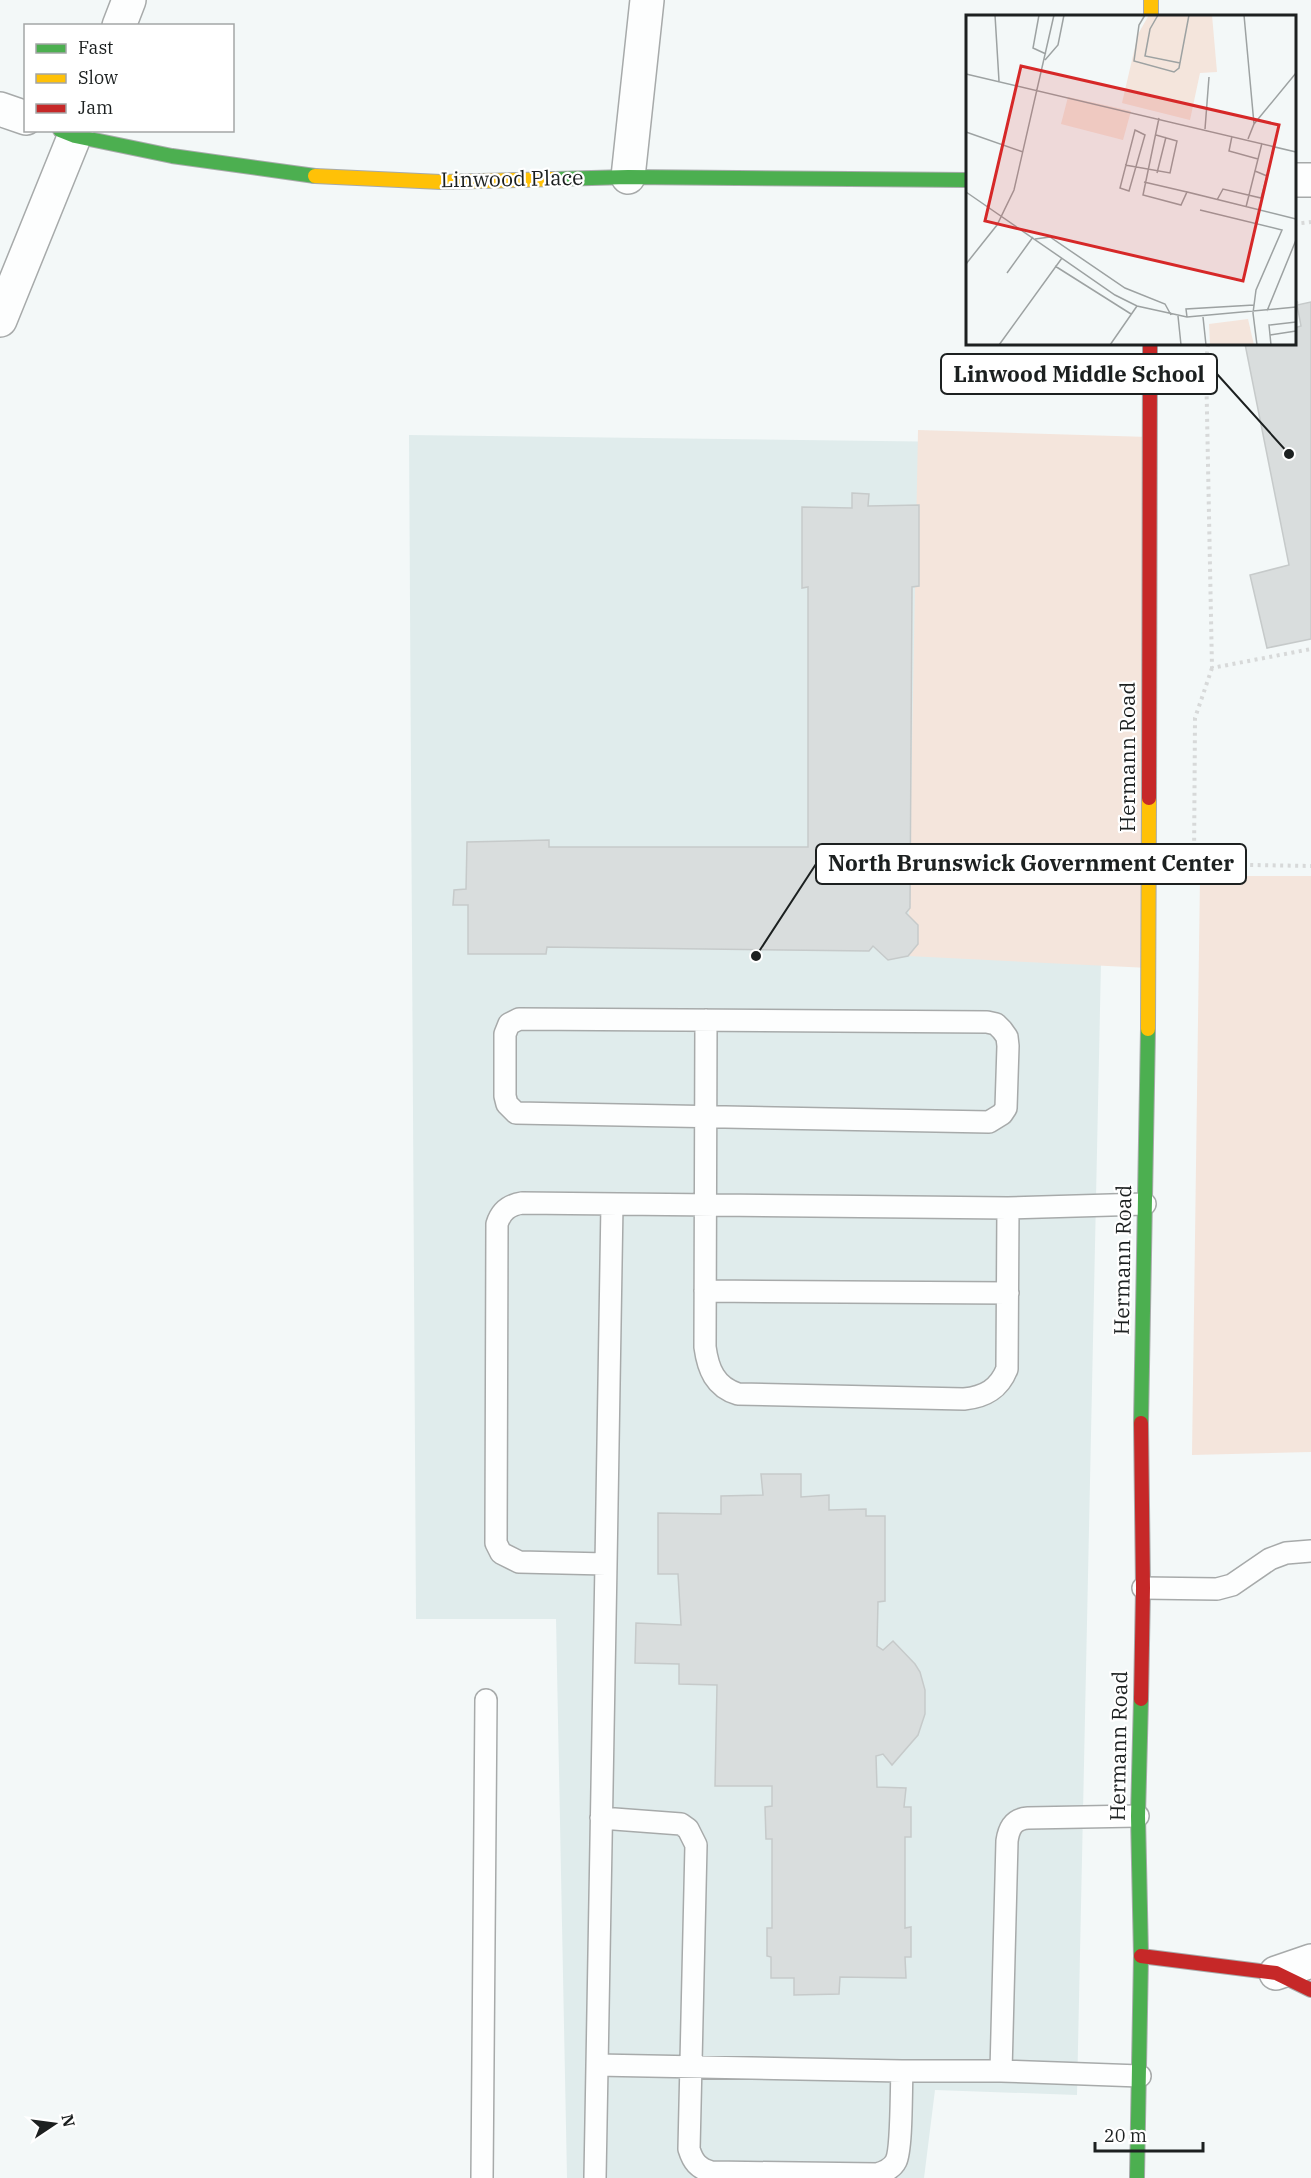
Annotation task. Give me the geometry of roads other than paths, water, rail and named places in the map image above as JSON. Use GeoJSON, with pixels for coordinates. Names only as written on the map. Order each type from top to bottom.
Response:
{"type":"FeatureCollection","features":[{"type":"Feature","properties":{"kind":"street"},"geometry":{"type":"LineString","coordinates":[[120,24],[129,0]]}},
{"type":"Feature","properties":{"kind":"street"},"geometry":{"type":"LineString","coordinates":[[628,177],[646,0]]}},
{"type":"Feature","properties":{"kind":"street"},"geometry":{"type":"LineString","coordinates":[[0,110],[24,117]]}},
{"type":"Feature","properties":{"kind":"street"},"geometry":{"type":"LineString","coordinates":[[0,320],[70,132]]}},
{"type":"Feature","properties":{"kind":"street","name":"Linwood Place"},"geometry":{"type":"LineString","coordinates":[[70,132],[172,156],[304,175],[441,182],[628,177],[966,180]]}},
{"type":"Feature","properties":{"kind":"street","name":"Hermann Road"},"geometry":{"type":"LineString","coordinates":[[1137,2178],[1141,1956],[1138,1816],[1143,1588],[1140,1465],[1149,945],[1150,345]]}},
{"type":"Feature","properties":{"kind":"street"},"geometry":{"type":"LineString","coordinates":[[1141,1956],[1276,1972],[1311,1990]]}},
{"type":"Feature","properties":{"kind":"street"},"geometry":{"type":"LineString","coordinates":[[1276,1972],[1311,1961]]}},
{"type":"Feature","properties":{"kind":"lane"},"geometry":{"type":"LineString","coordinates":[[519,1019],[987,1022],[996,1024],[1007,1037],[1006,1108],[1002,1114],[988,1122],[706,1119],[516,1113],[507,1104],[505,1096],[505,1034],[509,1024],[519,1019]]}},
{"type":"Feature","properties":{"kind":"lane"},"geometry":{"type":"LineString","coordinates":[[706,1020],[707,1359],[711,1372],[726,1390],[738,1394],[964,1399],[985,1394],[1002,1380],[1007,1369],[1008,1208]]}},
{"type":"Feature","properties":{"kind":"lane"},"geometry":{"type":"LineString","coordinates":[[606,1564],[519,1562],[501,1553],[496,1543],[494,1531],[497,1224],[500,1215],[514,1204],[1008,1208],[1145,1204]]}},
{"type":"Feature","properties":{"kind":"lane"},"geometry":{"type":"LineString","coordinates":[[595,2178],[612,1204]]}},
{"type":"Feature","properties":{"kind":"lane"},"geometry":{"type":"LineString","coordinates":[[705,1291],[1008,1293]]}},
{"type":"Feature","properties":{"kind":"lane"},"geometry":{"type":"LineString","coordinates":[[1143,1588],[1217,1589],[1232,1585],[1270,1559],[1286,1552],[1311,1551]]}},
{"type":"Feature","properties":{"kind":"lane"},"geometry":{"type":"LineString","coordinates":[[482,2178],[486,1700]]}},
{"type":"Feature","properties":{"kind":"lane"},"geometry":{"type":"LineString","coordinates":[[1001,2071],[1008,1833],[1015,1821],[1028,1818],[1138,1816]]}},
{"type":"Feature","properties":{"kind":"lane"},"geometry":{"type":"LineString","coordinates":[[601,1818],[673,1822],[681,1824],[693,1836],[696,1856],[689,2149],[700,2169],[711,2172],[877,2174],[885,2172],[891,2168],[898,2154],[902,2070]]}},
{"type":"Feature","properties":{"kind":"lane"},"geometry":{"type":"LineString","coordinates":[[597,2065],[1001,2071],[1140,2076]]}},
{"type":"Feature","properties":{"kind":"place","name":"Linwood Middle School"},"geometry":{"type":"Point","coordinates":[1289,454]}},
{"type":"Feature","properties":{"kind":"place","name":"North Brunswick Government Center"},"geometry":{"type":"Point","coordinates":[756,956]}}]}
